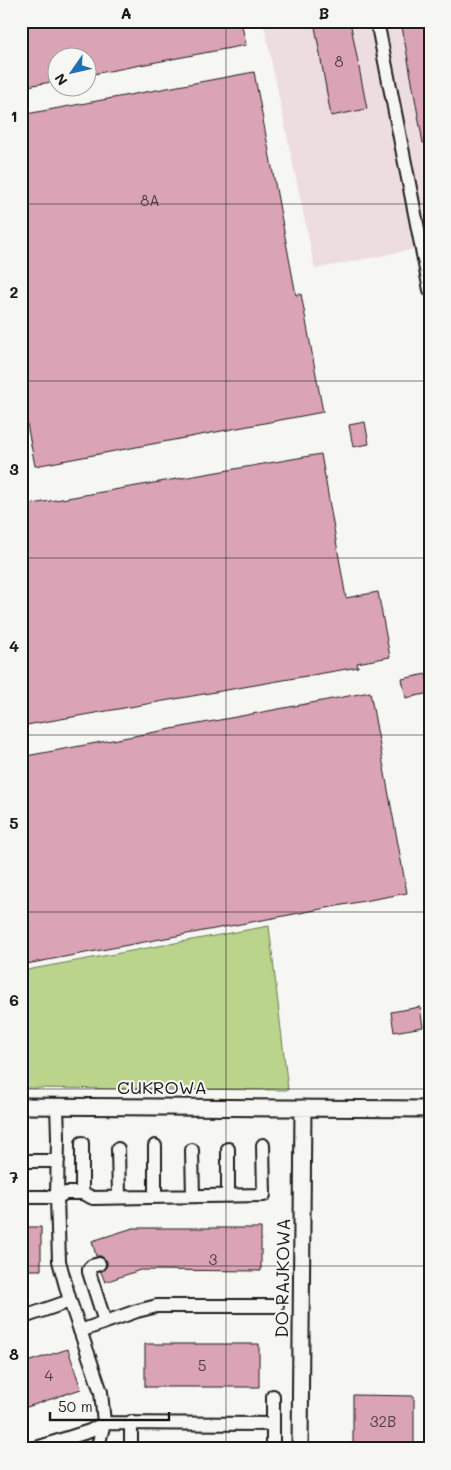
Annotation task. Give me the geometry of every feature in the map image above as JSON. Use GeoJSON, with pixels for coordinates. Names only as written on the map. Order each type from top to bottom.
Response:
{"type":"FeatureCollection","features":[{"type":"Feature","properties":{"kind":"street"},"geometry":{"type":"LineString","coordinates":[[377,21],[430,290]]}},
{"type":"Feature","properties":{"kind":"street","name":"CUKROWA"},"geometry":{"type":"LineString","coordinates":[[21,1106],[430,1109]]}},
{"type":"Feature","properties":{"kind":"street"},"geometry":{"type":"LineString","coordinates":[[57,1106],[59,1261],[70,1301],[101,1392],[104,1423],[99,1442],[100,1449]]}},
{"type":"Feature","properties":{"kind":"street","name":"DO RAJKOWA"},"geometry":{"type":"LineString","coordinates":[[300,1449],[303,1108]]}},
{"type":"Feature","properties":{"kind":"street"},"geometry":{"type":"LineString","coordinates":[[82,1143],[82,1193]]}},
{"type":"Feature","properties":{"kind":"street"},"geometry":{"type":"LineString","coordinates":[[21,1197],[57,1197],[66,1193],[82,1193],[93,1198],[264,1195],[263,1145]]}},
{"type":"Feature","properties":{"kind":"street"},"geometry":{"type":"LineString","coordinates":[[154,1146],[155,1197]]}},
{"type":"Feature","properties":{"kind":"street"},"geometry":{"type":"LineString","coordinates":[[228,1148],[228,1196]]}},
{"type":"Feature","properties":{"kind":"street"},"geometry":{"type":"LineString","coordinates":[[118,1149],[119,1197]]}},
{"type":"Feature","properties":{"kind":"street"},"geometry":{"type":"LineString","coordinates":[[192,1150],[193,1196]]}},
{"type":"Feature","properties":{"kind":"street"},"geometry":{"type":"LineString","coordinates":[[21,1160],[58,1161]]}},
{"type":"Feature","properties":{"kind":"street"},"geometry":{"type":"LineString","coordinates":[[99,1264],[92,1266],[89,1272],[105,1322]]}},
{"type":"Feature","properties":{"kind":"street"},"geometry":{"type":"LineString","coordinates":[[21,1318],[70,1301]]}},
{"type":"Feature","properties":{"kind":"street"},"geometry":{"type":"LineString","coordinates":[[80,1331],[157,1306],[277,1306]]}},
{"type":"Feature","properties":{"kind":"street"},"geometry":{"type":"LineString","coordinates":[[273,1396],[273,1449]]}},
{"type":"Feature","properties":{"kind":"street"},"geometry":{"type":"LineString","coordinates":[[131,1449],[132,1422]]}},
{"type":"Feature","properties":{"kind":"street"},"geometry":{"type":"LineString","coordinates":[[33,1449],[90,1431],[104,1423],[273,1424]]}},
{"type":"Feature","properties":{"kind":"shaded area"},"geometry":{"type":"Polygon","coordinates":[[[263,21],[430,21],[430,246],[315,269],[263,21]]]}},
{"type":"Feature","properties":{"kind":"green space"},"geometry":{"type":"Polygon","coordinates":[[[269,926],[288,1090],[21,1088],[21,971],[269,926]]]}},
{"type":"Feature","properties":{"kind":"building"},"geometry":{"type":"Polygon","coordinates":[[[21,21],[241,21],[246,45],[98,73],[98,48],[48,48],[48,83],[21,87],[21,21]]]}},
{"type":"Feature","properties":{"kind":"building"},"geometry":{"type":"Polygon","coordinates":[[[314,21],[350,21],[367,109],[331,116],[314,21]]]}},
{"type":"Feature","properties":{"kind":"building"},"geometry":{"type":"Polygon","coordinates":[[[401,21],[430,21],[430,142],[423,143],[401,21]]]}},
{"type":"Feature","properties":{"kind":"building"},"geometry":{"type":"Polygon","coordinates":[[[254,72],[296,295],[301,294],[323,412],[35,466],[21,392],[21,115],[254,72]]]}},
{"type":"Feature","properties":{"kind":"building"},"geometry":{"type":"Polygon","coordinates":[[[365,422],[369,444],[353,447],[349,425],[365,422]]]}},
{"type":"Feature","properties":{"kind":"building"},"geometry":{"type":"Polygon","coordinates":[[[321,454],[346,598],[378,592],[390,657],[357,663],[358,667],[21,726],[21,506],[321,454]]]}},
{"type":"Feature","properties":{"kind":"building"},"geometry":{"type":"Polygon","coordinates":[[[426,674],[430,693],[406,698],[402,679],[426,674]]]}},
{"type":"Feature","properties":{"kind":"building"},"geometry":{"type":"Polygon","coordinates":[[[370,692],[407,893],[21,965],[21,757],[370,692]]]}},
{"type":"Feature","properties":{"kind":"building"},"geometry":{"type":"Polygon","coordinates":[[[420,1007],[423,1027],[394,1032],[391,1012],[420,1007]]]}},
{"type":"Feature","properties":{"kind":"building"},"geometry":{"type":"Polygon","coordinates":[[[21,1227],[41,1227],[41,1270],[21,1270],[21,1227]]]}},
{"type":"Feature","properties":{"kind":"building"},"geometry":{"type":"Polygon","coordinates":[[[133,1228],[261,1228],[261,1271],[140,1270],[105,1282],[101,1272],[107,1266],[107,1261],[101,1256],[96,1256],[92,1241],[133,1228]]]}},
{"type":"Feature","properties":{"kind":"building"},"geometry":{"type":"Polygon","coordinates":[[[145,1344],[259,1344],[259,1387],[145,1387],[145,1344]]]}},
{"type":"Feature","properties":{"kind":"building"},"geometry":{"type":"Polygon","coordinates":[[[68,1349],[81,1389],[21,1409],[21,1364],[68,1349]]]}},
{"type":"Feature","properties":{"kind":"building"},"geometry":{"type":"Polygon","coordinates":[[[353,1395],[414,1396],[414,1449],[353,1449],[353,1395]]]}}]}
